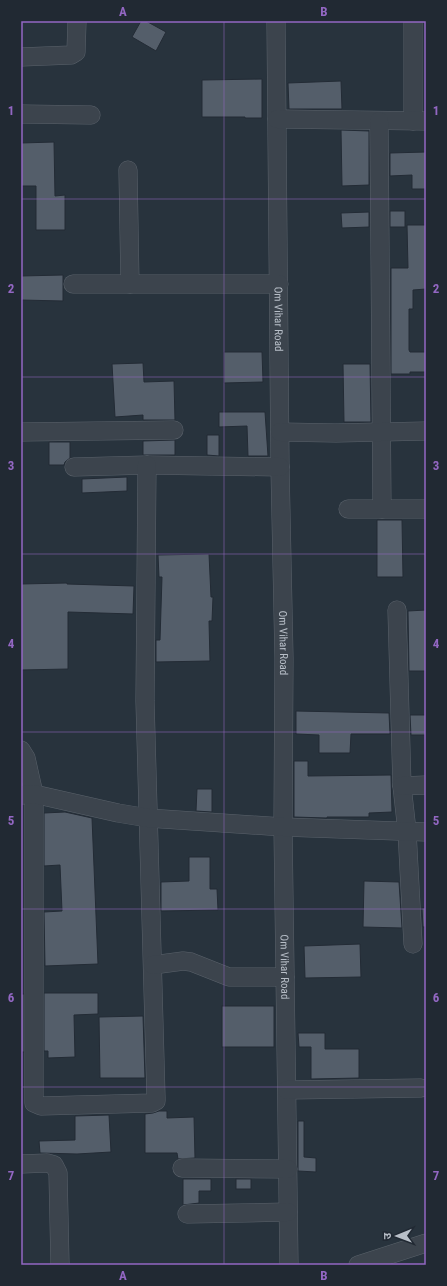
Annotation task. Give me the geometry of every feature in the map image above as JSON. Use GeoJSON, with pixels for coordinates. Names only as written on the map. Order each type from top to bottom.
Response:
{"type":"FeatureCollection","features":[{"type":"Feature","properties":{"kind":"street"},"geometry":{"type":"LineString","coordinates":[[21,57],[71,55],[76,52],[77,21]]}},
{"type":"Feature","properties":{"kind":"street","name":"Om Vihar Road"},"geometry":{"type":"LineString","coordinates":[[276,21],[280,466],[284,658],[283,827],[289,1265]]}},
{"type":"Feature","properties":{"kind":"street"},"geometry":{"type":"LineString","coordinates":[[277,119],[420,121],[413,21]]}},
{"type":"Feature","properties":{"kind":"street"},"geometry":{"type":"LineString","coordinates":[[21,114],[91,114]]}},
{"type":"Feature","properties":{"kind":"street"},"geometry":{"type":"LineString","coordinates":[[379,120],[382,509]]}},
{"type":"Feature","properties":{"kind":"street"},"geometry":{"type":"LineString","coordinates":[[128,170],[130,284]]}},
{"type":"Feature","properties":{"kind":"street"},"geometry":{"type":"LineString","coordinates":[[73,284],[278,284]]}},
{"type":"Feature","properties":{"kind":"street"},"geometry":{"type":"LineString","coordinates":[[21,432],[174,430]]}},
{"type":"Feature","properties":{"kind":"street"},"geometry":{"type":"LineString","coordinates":[[280,432],[336,433],[426,431]]}},
{"type":"Feature","properties":{"kind":"street"},"geometry":{"type":"LineString","coordinates":[[21,750],[26,758],[28,1058],[34,1103],[37,1105],[148,1104],[156,1101],[145,701],[146,465]]}},
{"type":"Feature","properties":{"kind":"street"},"geometry":{"type":"LineString","coordinates":[[74,467],[146,465],[280,466]]}},
{"type":"Feature","properties":{"kind":"street"},"geometry":{"type":"LineString","coordinates":[[348,509],[426,509]]}},
{"type":"Feature","properties":{"kind":"street"},"geometry":{"type":"LineString","coordinates":[[397,610],[402,786],[407,831],[412,944]]}},
{"type":"Feature","properties":{"kind":"street"},"geometry":{"type":"LineString","coordinates":[[402,786],[426,785]]}},
{"type":"Feature","properties":{"kind":"street"},"geometry":{"type":"LineString","coordinates":[[27,795],[148,818],[283,827],[426,832]]}},
{"type":"Feature","properties":{"kind":"street"},"geometry":{"type":"LineString","coordinates":[[153,965],[191,962],[229,977],[285,977]]}},
{"type":"Feature","properties":{"kind":"street"},"geometry":{"type":"LineString","coordinates":[[287,1090],[421,1088]]}},
{"type":"Feature","properties":{"kind":"street"},"geometry":{"type":"LineString","coordinates":[[21,1164],[47,1163],[54,1165],[58,1173],[60,1265]]}},
{"type":"Feature","properties":{"kind":"street"},"geometry":{"type":"LineString","coordinates":[[182,1168],[288,1168]]}},
{"type":"Feature","properties":{"kind":"street"},"geometry":{"type":"LineString","coordinates":[[186,1214],[288,1212]]}},
{"type":"Feature","properties":{"kind":"street"},"geometry":{"type":"LineString","coordinates":[[358,1265],[426,1243]]}},
{"type":"Feature","properties":{"kind":"building"},"geometry":{"type":"Polygon","coordinates":[[[141,21],[146,21],[166,32],[156,51],[132,37],[141,21]]]}},
{"type":"Feature","properties":{"kind":"building"},"geometry":{"type":"Polygon","coordinates":[[[262,79],[262,118],[202,117],[202,80],[262,79]]]}},
{"type":"Feature","properties":{"kind":"building"},"geometry":{"type":"Polygon","coordinates":[[[341,81],[342,109],[289,109],[288,83],[341,81]]]}},
{"type":"Feature","properties":{"kind":"building"},"geometry":{"type":"Polygon","coordinates":[[[341,130],[369,131],[369,185],[342,186],[341,130]]]}},
{"type":"Feature","properties":{"kind":"building"},"geometry":{"type":"Polygon","coordinates":[[[54,142],[55,196],[65,195],[65,230],[36,230],[36,186],[21,186],[21,143],[54,142]]]}},
{"type":"Feature","properties":{"kind":"building"},"geometry":{"type":"Polygon","coordinates":[[[426,152],[426,189],[412,189],[412,175],[390,176],[390,153],[426,152]]]}},
{"type":"Feature","properties":{"kind":"building"},"geometry":{"type":"Polygon","coordinates":[[[390,211],[405,211],[405,227],[390,227],[390,211]]]}},
{"type":"Feature","properties":{"kind":"building"},"geometry":{"type":"Polygon","coordinates":[[[369,212],[369,227],[342,228],[341,213],[369,212]]]}},
{"type":"Feature","properties":{"kind":"building"},"geometry":{"type":"Polygon","coordinates":[[[407,225],[426,225],[426,289],[413,290],[413,309],[409,309],[409,350],[410,352],[426,352],[426,372],[391,374],[391,268],[408,268],[407,225]]]}},
{"type":"Feature","properties":{"kind":"building"},"geometry":{"type":"Polygon","coordinates":[[[63,275],[63,301],[21,300],[21,276],[63,275]]]}},
{"type":"Feature","properties":{"kind":"building"},"geometry":{"type":"Polygon","coordinates":[[[224,352],[262,352],[263,382],[224,383],[224,352]]]}},
{"type":"Feature","properties":{"kind":"building"},"geometry":{"type":"Polygon","coordinates":[[[143,363],[144,382],[174,381],[175,420],[143,420],[143,415],[115,417],[112,364],[143,363]]]}},
{"type":"Feature","properties":{"kind":"building"},"geometry":{"type":"Polygon","coordinates":[[[343,364],[370,364],[371,422],[344,422],[343,364]]]}},
{"type":"Feature","properties":{"kind":"building"},"geometry":{"type":"Polygon","coordinates":[[[219,412],[265,412],[268,456],[248,456],[247,426],[219,427],[219,412]]]}},
{"type":"Feature","properties":{"kind":"building"},"geometry":{"type":"Polygon","coordinates":[[[207,435],[219,435],[219,456],[207,455],[207,435]]]}},
{"type":"Feature","properties":{"kind":"building"},"geometry":{"type":"Polygon","coordinates":[[[175,440],[175,455],[143,455],[143,441],[175,440]]]}},
{"type":"Feature","properties":{"kind":"building"},"geometry":{"type":"Polygon","coordinates":[[[49,442],[70,442],[70,458],[64,465],[49,465],[49,442]]]}},
{"type":"Feature","properties":{"kind":"building"},"geometry":{"type":"Polygon","coordinates":[[[127,477],[127,491],[82,493],[82,479],[127,477]]]}},
{"type":"Feature","properties":{"kind":"building"},"geometry":{"type":"Polygon","coordinates":[[[377,520],[402,520],[403,577],[377,577],[377,520]]]}},
{"type":"Feature","properties":{"kind":"building"},"geometry":{"type":"Polygon","coordinates":[[[209,554],[211,597],[213,597],[212,621],[209,621],[210,661],[156,662],[156,640],[160,640],[162,577],[159,577],[158,555],[209,554]]]}},
{"type":"Feature","properties":{"kind":"building"},"geometry":{"type":"Polygon","coordinates":[[[67,583],[134,586],[133,614],[68,612],[68,669],[21,670],[21,584],[67,583]]]}},
{"type":"Feature","properties":{"kind":"building"},"geometry":{"type":"Polygon","coordinates":[[[426,610],[426,671],[409,671],[408,611],[426,610]]]}},
{"type":"Feature","properties":{"kind":"building"},"geometry":{"type":"Polygon","coordinates":[[[296,711],[389,713],[390,734],[351,734],[350,753],[319,753],[319,735],[296,734],[296,711]]]}},
{"type":"Feature","properties":{"kind":"building"},"geometry":{"type":"Polygon","coordinates":[[[410,715],[426,715],[426,735],[411,735],[410,715]]]}},
{"type":"Feature","properties":{"kind":"building"},"geometry":{"type":"Polygon","coordinates":[[[294,761],[308,761],[308,776],[391,775],[392,812],[369,813],[369,817],[294,817],[294,761]]]}},
{"type":"Feature","properties":{"kind":"building"},"geometry":{"type":"Polygon","coordinates":[[[197,789],[212,789],[212,812],[196,811],[197,789]]]}},
{"type":"Feature","properties":{"kind":"building"},"geometry":{"type":"Polygon","coordinates":[[[65,812],[92,818],[98,964],[45,966],[44,912],[62,911],[60,865],[44,866],[44,813],[65,812]]]}},
{"type":"Feature","properties":{"kind":"building"},"geometry":{"type":"Polygon","coordinates":[[[189,857],[210,857],[210,889],[217,889],[218,910],[161,911],[161,882],[189,881],[189,857]]]}},
{"type":"Feature","properties":{"kind":"building"},"geometry":{"type":"Polygon","coordinates":[[[364,881],[399,882],[402,928],[363,927],[364,881]]]}},
{"type":"Feature","properties":{"kind":"building"},"geometry":{"type":"Polygon","coordinates":[[[422,908],[426,908],[426,927],[423,927],[422,908]]]}},
{"type":"Feature","properties":{"kind":"building"},"geometry":{"type":"Polygon","coordinates":[[[360,944],[361,977],[305,978],[304,946],[360,944]]]}},
{"type":"Feature","properties":{"kind":"building"},"geometry":{"type":"Polygon","coordinates":[[[44,993],[98,993],[98,1014],[74,1015],[75,1057],[48,1058],[48,1051],[44,1051],[44,993]]]}},
{"type":"Feature","properties":{"kind":"building"},"geometry":{"type":"Polygon","coordinates":[[[21,994],[24,994],[24,1052],[21,1052],[21,994]]]}},
{"type":"Feature","properties":{"kind":"building"},"geometry":{"type":"Polygon","coordinates":[[[222,1006],[274,1006],[274,1047],[222,1047],[222,1006]]]}},
{"type":"Feature","properties":{"kind":"building"},"geometry":{"type":"Polygon","coordinates":[[[143,1016],[145,1078],[100,1078],[99,1017],[143,1016]]]}},
{"type":"Feature","properties":{"kind":"building"},"geometry":{"type":"Polygon","coordinates":[[[298,1033],[325,1033],[325,1049],[359,1049],[359,1078],[311,1079],[311,1047],[299,1047],[298,1033]]]}},
{"type":"Feature","properties":{"kind":"building"},"geometry":{"type":"Polygon","coordinates":[[[167,1111],[167,1118],[194,1117],[195,1158],[178,1159],[177,1153],[145,1153],[145,1114],[167,1111]]]}},
{"type":"Feature","properties":{"kind":"building"},"geometry":{"type":"Polygon","coordinates":[[[109,1115],[111,1152],[77,1154],[40,1153],[39,1141],[75,1140],[75,1116],[109,1115]]]}},
{"type":"Feature","properties":{"kind":"building"},"geometry":{"type":"Polygon","coordinates":[[[298,1121],[304,1121],[304,1157],[316,1158],[316,1172],[298,1171],[298,1121]]]}},
{"type":"Feature","properties":{"kind":"building"},"geometry":{"type":"Polygon","coordinates":[[[183,1179],[211,1179],[211,1191],[199,1191],[199,1203],[183,1205],[183,1179]]]}},
{"type":"Feature","properties":{"kind":"building"},"geometry":{"type":"Polygon","coordinates":[[[236,1179],[251,1179],[251,1189],[236,1189],[236,1179]]]}}]}
